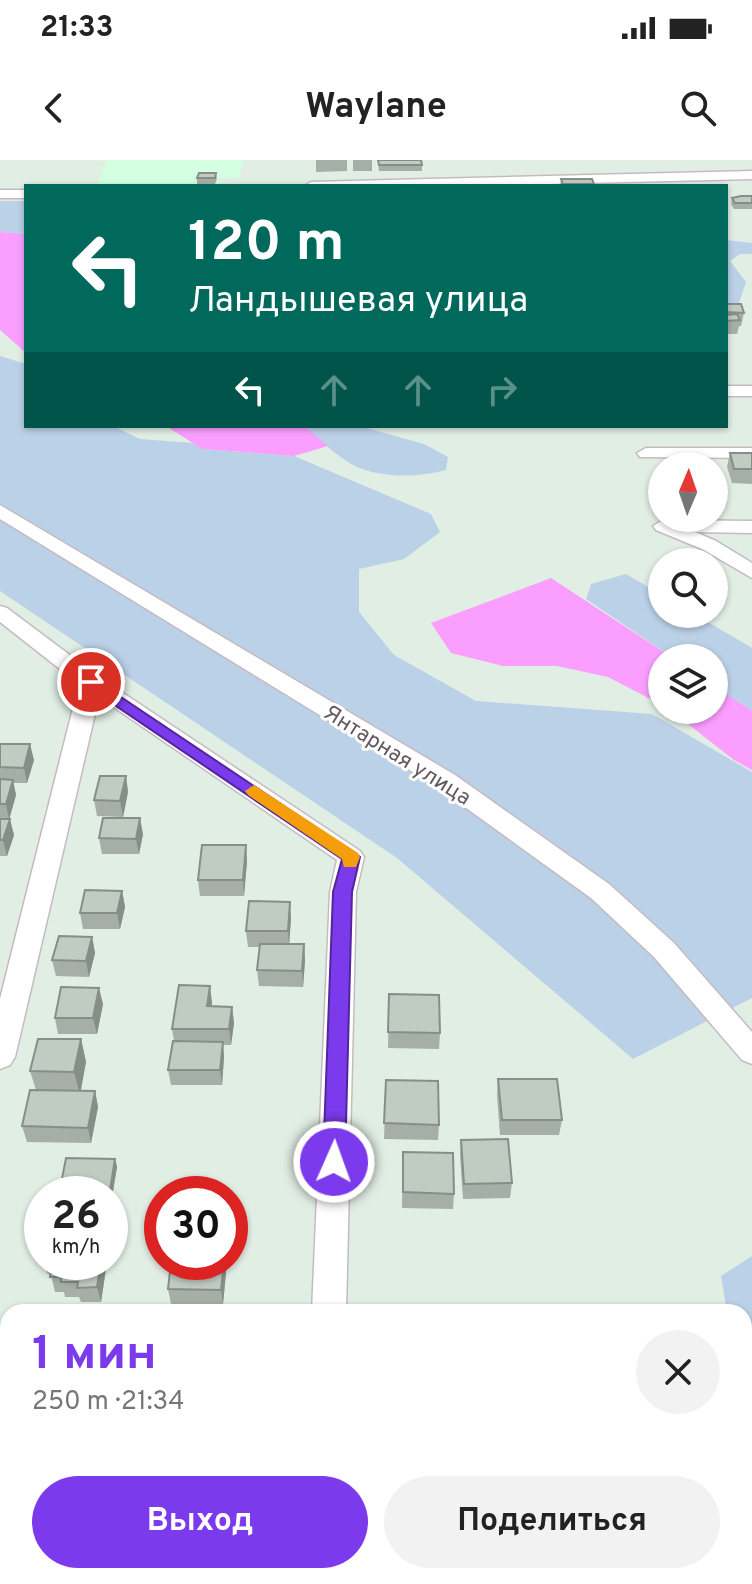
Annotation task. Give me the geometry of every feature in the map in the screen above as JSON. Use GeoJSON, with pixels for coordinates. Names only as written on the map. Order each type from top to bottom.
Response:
{"type":"FeatureCollection","features":[{"type":"Feature","properties":{"kind":"street"},"geometry":{"type":"LineString","coordinates":[[747,160],[752,164]]}},
{"type":"Feature","properties":{"kind":"street"},"geometry":{"type":"LineString","coordinates":[[334,184],[426,176],[594,173],[689,181],[752,175]]}},
{"type":"Feature","properties":{"kind":"street"},"geometry":{"type":"LineString","coordinates":[[0,194],[24,194]]}},
{"type":"Feature","properties":{"kind":"street"},"geometry":{"type":"LineString","coordinates":[[728,379],[752,379]]}},
{"type":"Feature","properties":{"kind":"street"},"geometry":{"type":"LineString","coordinates":[[728,391],[752,391]]}},
{"type":"Feature","properties":{"kind":"street"},"geometry":{"type":"LineString","coordinates":[[646,453],[752,453]]}},
{"type":"Feature","properties":{"kind":"street","name":"Янтарная улица"},"geometry":{"type":"LineString","coordinates":[[0,511],[446,781],[600,891],[664,950],[752,1052]]}},
{"type":"Feature","properties":{"kind":"street"},"geometry":{"type":"LineString","coordinates":[[752,527],[663,526],[709,545],[752,572]]}},
{"type":"Feature","properties":{"kind":"street"},"geometry":{"type":"LineString","coordinates":[[0,612],[91,682],[351,857],[343,892],[329,1304]]}},
{"type":"Feature","properties":{"kind":"street"},"geometry":{"type":"LineString","coordinates":[[0,1057],[91,682]]}},
{"type":"Feature","properties":{"kind":"shaded area"},"geometry":{"type":"Polygon","coordinates":[[[88,160],[244,160],[238,178],[220,178],[218,184],[98,184],[106,161],[88,160]]]}},
{"type":"Feature","properties":{"kind":"shaded area"},"geometry":{"type":"Polygon","coordinates":[[[0,201],[24,201],[24,234],[0,232],[0,201]]]}},
{"type":"Feature","properties":{"kind":"shaded area"},"geometry":{"type":"Polygon","coordinates":[[[0,232],[24,234],[24,351],[0,330],[0,232]]]}},
{"type":"Feature","properties":{"kind":"shaded area"},"geometry":{"type":"Polygon","coordinates":[[[728,240],[752,243],[752,254],[740,254],[730,261],[746,282],[738,306],[728,306],[728,240]]]}},
{"type":"Feature","properties":{"kind":"shaded area"},"geometry":{"type":"Polygon","coordinates":[[[0,356],[24,363],[24,428],[117,428],[140,439],[194,443],[202,449],[294,456],[431,514],[440,532],[404,559],[359,569],[359,612],[394,655],[476,701],[648,714],[648,724],[669,724],[752,772],[752,998],[633,1059],[397,858],[0,591],[0,356]]]}},
{"type":"Feature","properties":{"kind":"shaded area"},"geometry":{"type":"Polygon","coordinates":[[[169,428],[306,428],[328,446],[294,456],[202,449],[169,428]]]}},
{"type":"Feature","properties":{"kind":"shaded area"},"geometry":{"type":"Polygon","coordinates":[[[306,428],[366,428],[424,444],[448,457],[446,470],[422,475],[383,474],[359,468],[306,428]]]}},
{"type":"Feature","properties":{"kind":"shaded area"},"geometry":{"type":"Polygon","coordinates":[[[626,574],[648,587],[648,628],[718,628],[752,648],[752,711],[728,695],[728,644],[652,644],[586,599],[591,584],[626,574]]]}},
{"type":"Feature","properties":{"kind":"shaded area"},"geometry":{"type":"Polygon","coordinates":[[[551,578],[652,644],[648,644],[648,698],[608,677],[557,666],[503,666],[451,653],[431,623],[551,578]]]}},
{"type":"Feature","properties":{"kind":"shaded area"},"geometry":{"type":"Polygon","coordinates":[[[728,695],[752,711],[752,770],[688,724],[728,724],[728,695]]]}},
{"type":"Feature","properties":{"kind":"shaded area"},"geometry":{"type":"Polygon","coordinates":[[[752,1256],[752,1304],[726,1304],[721,1276],[752,1256]]]}},
{"type":"Feature","properties":{"kind":"building"},"geometry":{"type":"Polygon","coordinates":[[[378,160],[421,160],[422,165],[379,165],[378,160]]]}},
{"type":"Feature","properties":{"kind":"building"},"geometry":{"type":"Polygon","coordinates":[[[199,173],[216,173],[215,178],[197,178],[199,173]]]}},
{"type":"Feature","properties":{"kind":"building"},"geometry":{"type":"Polygon","coordinates":[[[561,179],[592,179],[594,184],[563,184],[561,179]]]}},
{"type":"Feature","properties":{"kind":"building"},"geometry":{"type":"Polygon","coordinates":[[[752,196],[752,203],[735,203],[732,198],[752,196]]]}},
{"type":"Feature","properties":{"kind":"building"},"geometry":{"type":"Polygon","coordinates":[[[728,304],[741,304],[744,313],[728,312],[728,304]]]}},
{"type":"Feature","properties":{"kind":"building"},"geometry":{"type":"Polygon","coordinates":[[[737,314],[740,320],[728,321],[728,315],[737,314]]]}},
{"type":"Feature","properties":{"kind":"building"},"geometry":{"type":"Polygon","coordinates":[[[730,453],[752,453],[752,469],[734,469],[730,453]]]}},
{"type":"Feature","properties":{"kind":"building"},"geometry":{"type":"Polygon","coordinates":[[[0,744],[30,744],[24,768],[0,767],[0,744]]]}},
{"type":"Feature","properties":{"kind":"building"},"geometry":{"type":"Polygon","coordinates":[[[100,776],[126,776],[120,801],[94,800],[100,776]]]}},
{"type":"Feature","properties":{"kind":"building"},"geometry":{"type":"Polygon","coordinates":[[[0,779],[13,780],[6,804],[0,804],[0,779]]]}},
{"type":"Feature","properties":{"kind":"building"},"geometry":{"type":"Polygon","coordinates":[[[103,818],[140,818],[136,839],[99,838],[103,818]]]}},
{"type":"Feature","properties":{"kind":"building"},"geometry":{"type":"Polygon","coordinates":[[[0,819],[10,819],[3,840],[0,840],[0,819]]]}},
{"type":"Feature","properties":{"kind":"building"},"geometry":{"type":"Polygon","coordinates":[[[202,845],[246,845],[243,880],[198,880],[202,845]]]}},
{"type":"Feature","properties":{"kind":"building"},"geometry":{"type":"Polygon","coordinates":[[[85,890],[122,891],[117,913],[80,913],[85,890]]]}},
{"type":"Feature","properties":{"kind":"building"},"geometry":{"type":"Polygon","coordinates":[[[249,901],[290,902],[288,931],[246,931],[249,901]]]}},
{"type":"Feature","properties":{"kind":"building"},"geometry":{"type":"Polygon","coordinates":[[[59,936],[92,937],[86,961],[52,960],[59,936]]]}},
{"type":"Feature","properties":{"kind":"building"},"geometry":{"type":"Polygon","coordinates":[[[260,944],[304,944],[302,971],[257,970],[260,944]]]}},
{"type":"Feature","properties":{"kind":"building"},"geometry":{"type":"Polygon","coordinates":[[[179,985],[210,986],[207,1006],[232,1007],[229,1029],[172,1029],[179,985]]]}},
{"type":"Feature","properties":{"kind":"building"},"geometry":{"type":"Polygon","coordinates":[[[61,987],[99,988],[93,1018],[55,1018],[61,987]]]}},
{"type":"Feature","properties":{"kind":"building"},"geometry":{"type":"Polygon","coordinates":[[[389,994],[439,995],[440,1033],[388,1032],[389,994]]]}},
{"type":"Feature","properties":{"kind":"building"},"geometry":{"type":"Polygon","coordinates":[[[38,1039],[81,1039],[74,1072],[30,1071],[38,1039]]]}},
{"type":"Feature","properties":{"kind":"building"},"geometry":{"type":"Polygon","coordinates":[[[173,1041],[223,1042],[220,1070],[168,1070],[173,1041]]]}},
{"type":"Feature","properties":{"kind":"building"},"geometry":{"type":"Polygon","coordinates":[[[498,1079],[557,1079],[562,1120],[502,1120],[498,1079]]]}},
{"type":"Feature","properties":{"kind":"building"},"geometry":{"type":"Polygon","coordinates":[[[386,1080],[438,1081],[439,1125],[384,1123],[386,1080]]]}},
{"type":"Feature","properties":{"kind":"building"},"geometry":{"type":"Polygon","coordinates":[[[30,1090],[95,1091],[88,1128],[22,1126],[30,1090]]]}},
{"type":"Feature","properties":{"kind":"building"},"geometry":{"type":"Polygon","coordinates":[[[508,1139],[512,1183],[464,1184],[461,1140],[508,1139]]]}},
{"type":"Feature","properties":{"kind":"building"},"geometry":{"type":"Polygon","coordinates":[[[403,1152],[453,1153],[454,1194],[403,1192],[403,1152]]]}},
{"type":"Feature","properties":{"kind":"building"},"geometry":{"type":"Polygon","coordinates":[[[66,1158],[115,1159],[112,1176],[63,1176],[66,1158]]]}},
{"type":"Feature","properties":{"kind":"building"},"geometry":{"type":"Polygon","coordinates":[[[98,1280],[97,1287],[77,1288],[78,1282],[61,1282],[98,1280]]]}},
{"type":"Feature","properties":{"kind":"building"},"geometry":{"type":"Polygon","coordinates":[[[169,1280],[222,1280],[221,1290],[168,1289],[169,1280]]]}},
{"type":"Feature","properties":{"kind":"slow traffic"},"geometry":{"type":"LineString","coordinates":[[254,791],[351,857],[350,863]]}},
{"type":"Feature","properties":{"kind":"route"},"geometry":{"type":"LineString","coordinates":[[91,682],[351,857],[343,892],[334,1162]]}}]}
